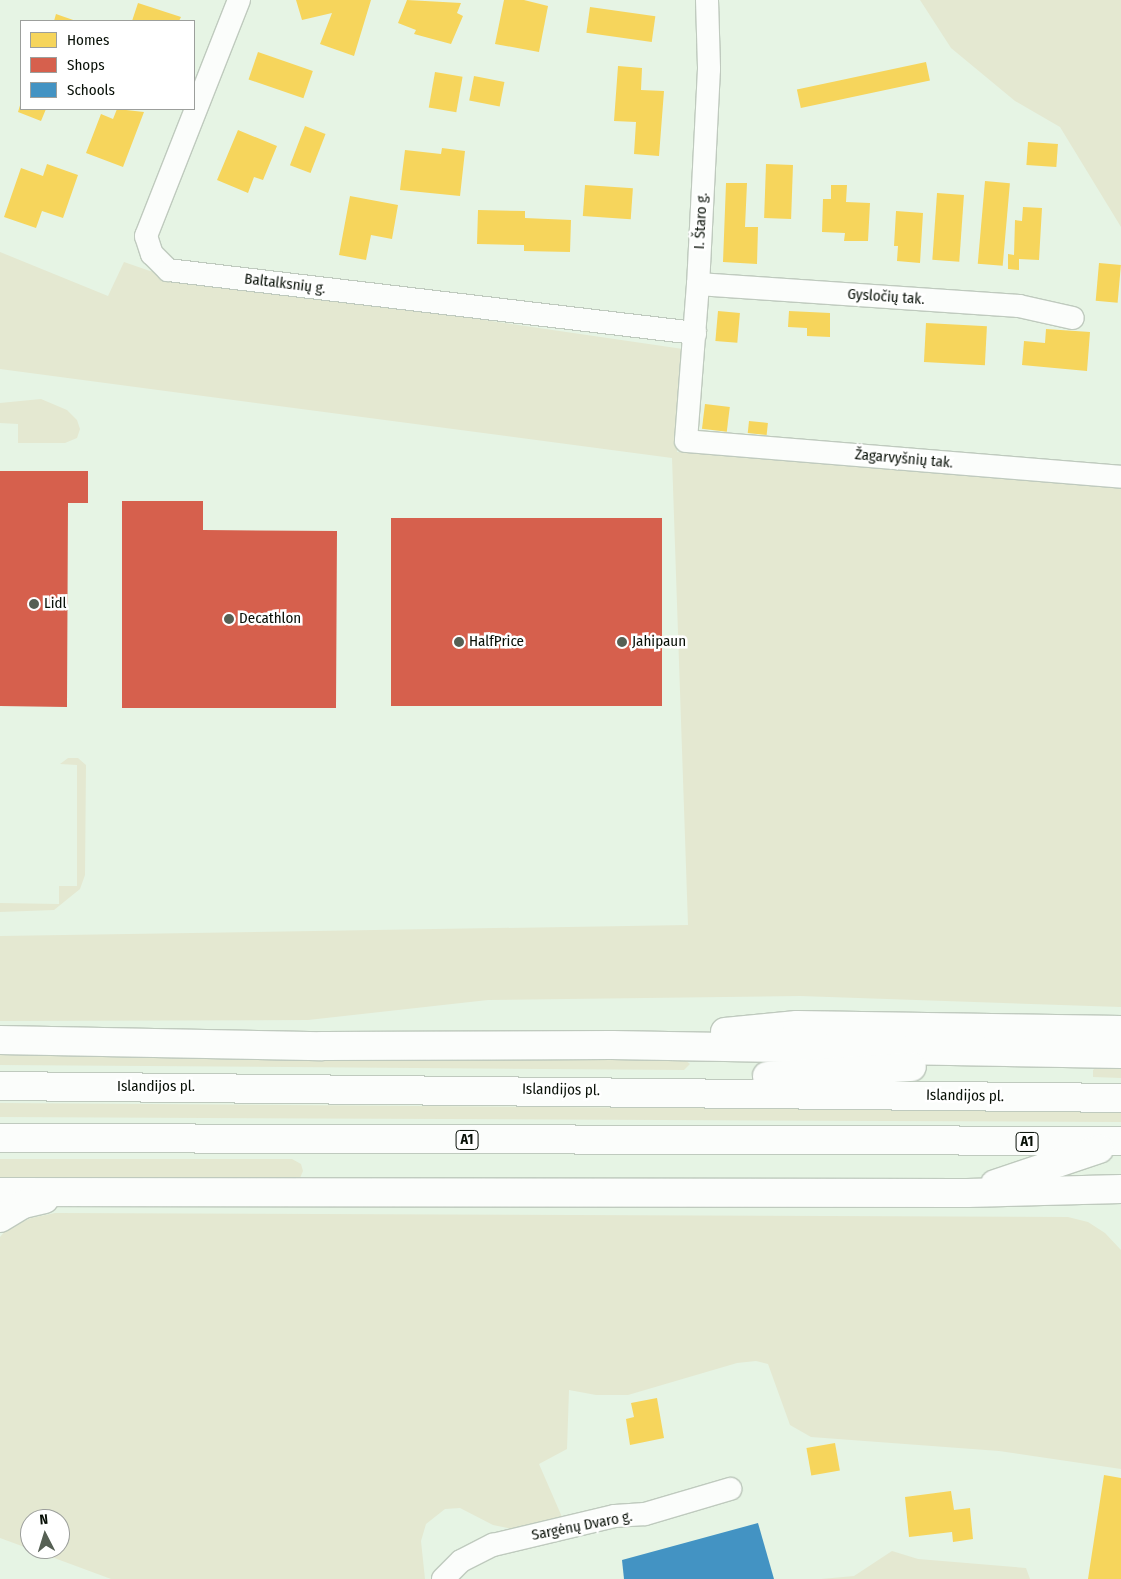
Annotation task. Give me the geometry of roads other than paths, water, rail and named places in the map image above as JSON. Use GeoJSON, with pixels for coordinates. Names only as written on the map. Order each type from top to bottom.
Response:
{"type":"FeatureCollection","features":[{"type":"Feature","properties":{"kind":"highway"},"geometry":{"type":"LineString","coordinates":[[612,1045],[797,1025],[1121,1030]]}},
{"type":"Feature","properties":{"kind":"highway"},"geometry":{"type":"LineString","coordinates":[[0,1040],[322,1046],[612,1045],[1109,1054]]}},
{"type":"Feature","properties":{"kind":"highway"},"geometry":{"type":"LineString","coordinates":[[571,1090],[1109,1054]]}},
{"type":"Feature","properties":{"kind":"highway","name":"Islandijos pl."},"geometry":{"type":"LineString","coordinates":[[0,1086],[571,1090],[1121,1098]]}},
{"type":"Feature","properties":{"kind":"highway","name":"A1"},"geometry":{"type":"LineString","coordinates":[[0,1138],[934,1143],[1121,1142]]}},
{"type":"Feature","properties":{"kind":"highway"},"geometry":{"type":"LineString","coordinates":[[967,1193],[1121,1142]]}},
{"type":"Feature","properties":{"kind":"highway"},"geometry":{"type":"LineString","coordinates":[[934,1143],[1121,1160]]}},
{"type":"Feature","properties":{"kind":"highway"},"geometry":{"type":"LineString","coordinates":[[0,1192],[967,1193],[1121,1189]]}},
{"type":"Feature","properties":{"kind":"highway"},"geometry":{"type":"LineString","coordinates":[[0,1218],[23,1204],[68,1193]]}},
{"type":"Feature","properties":{"kind":"highway"},"geometry":{"type":"LineString","coordinates":[[967,1193],[1121,1204]]}},
{"type":"Feature","properties":{"kind":"street","name":"Baltalksnių g."},"geometry":{"type":"LineString","coordinates":[[239,0],[146,236],[152,254],[168,270],[695,333]]}},
{"type":"Feature","properties":{"kind":"street","name":"I. Štaro g."},"geometry":{"type":"LineString","coordinates":[[686,441],[695,333],[709,69],[707,0]]}},
{"type":"Feature","properties":{"kind":"street","name":"Gysločių tak."},"geometry":{"type":"LineString","coordinates":[[698,284],[1018,306],[1073,318]]}},
{"type":"Feature","properties":{"kind":"street","name":"Žagarvyšnių tak."},"geometry":{"type":"LineString","coordinates":[[686,441],[1121,477]]}},
{"type":"Feature","properties":{"kind":"street","name":"Sargėnų Dvaro g."},"geometry":{"type":"LineString","coordinates":[[443,1579],[461,1561],[493,1544],[615,1516],[645,1514],[730,1489]]}},
{"type":"Feature","properties":{"kind":"place","name":"Lidl"},"geometry":{"type":"Point","coordinates":[34,604]}},
{"type":"Feature","properties":{"kind":"place","name":"Decathlon"},"geometry":{"type":"Point","coordinates":[229,619]}},
{"type":"Feature","properties":{"kind":"place","name":"HalfPrice"},"geometry":{"type":"Point","coordinates":[459,642]}},
{"type":"Feature","properties":{"kind":"place","name":"Jahipaun"},"geometry":{"type":"Point","coordinates":[622,642]}}]}
